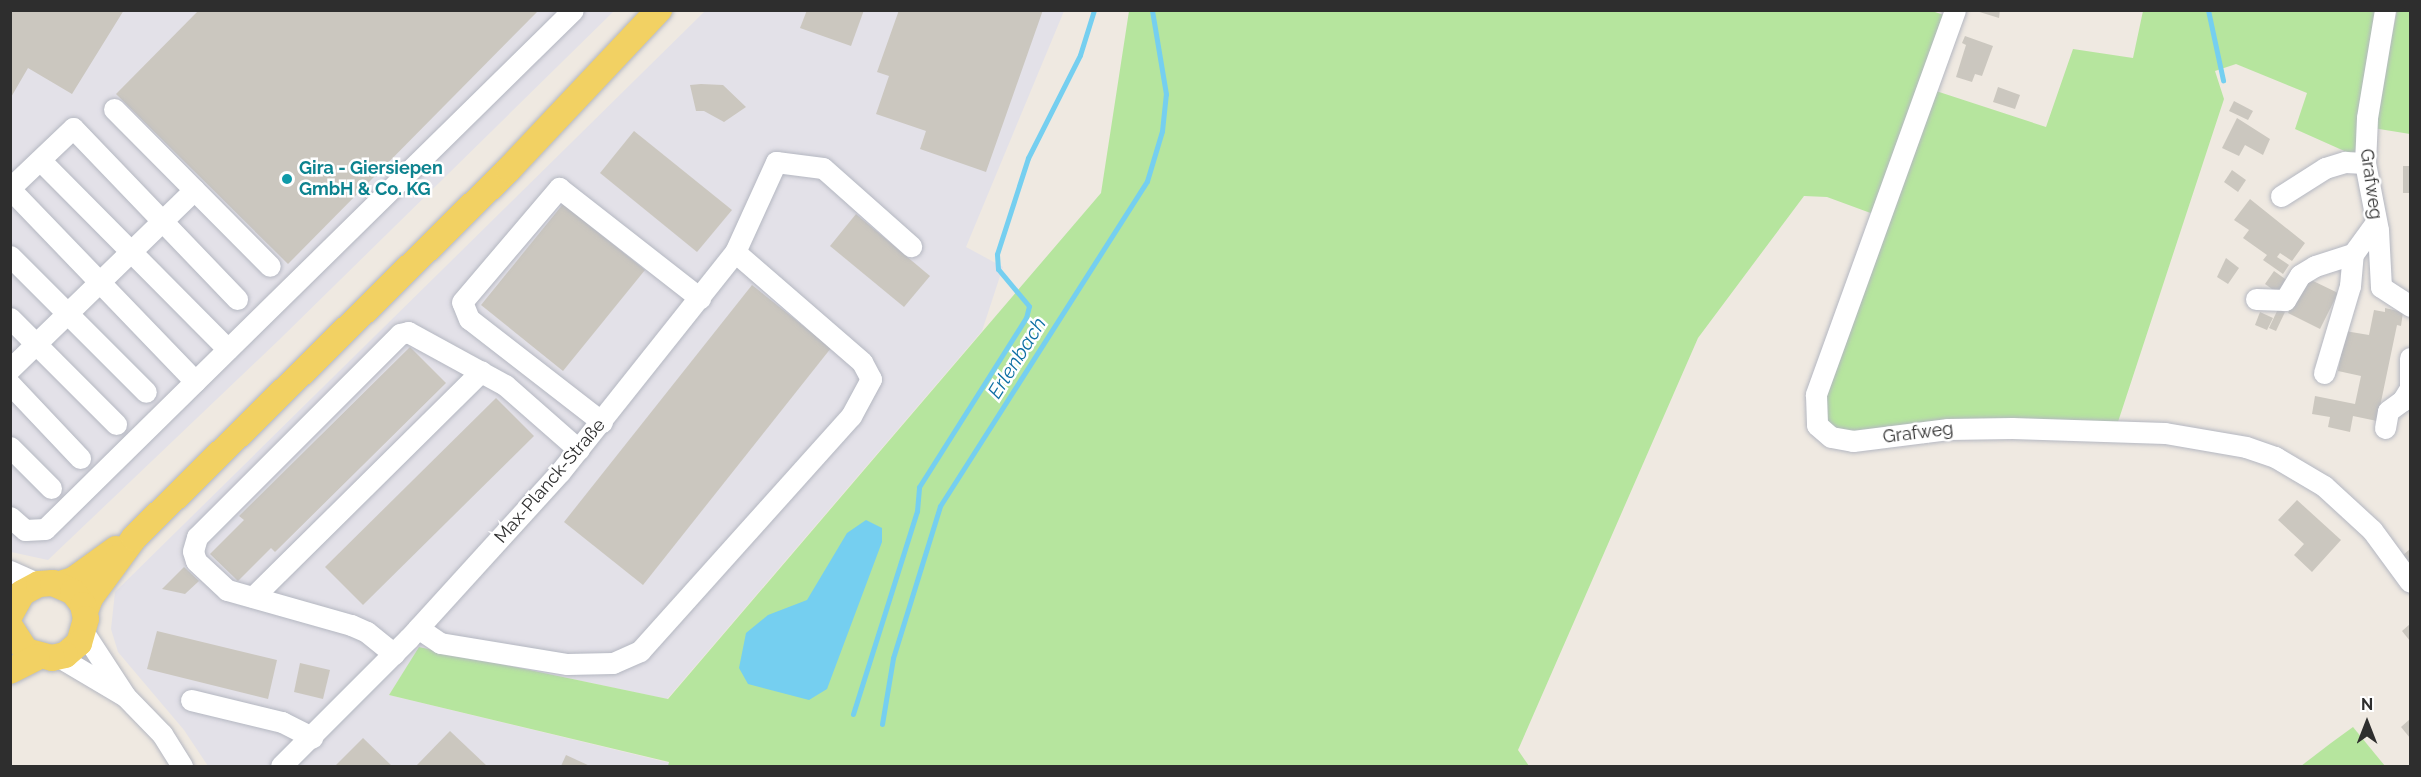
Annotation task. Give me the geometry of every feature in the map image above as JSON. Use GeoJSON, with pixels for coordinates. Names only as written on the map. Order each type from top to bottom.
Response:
{"type":"FeatureCollection","features":[{"type":"Feature","properties":{"kind":"main road"},"geometry":{"type":"LineString","coordinates":[[10,671],[75,648],[95,591],[134,538],[509,169],[659,10]]}},
{"type":"Feature","properties":{"kind":"main road"},"geometry":{"type":"LineString","coordinates":[[48,657],[21,647],[11,621],[22,593],[49,584],[73,580],[134,538]]}},
{"type":"Feature","properties":{"kind":"main road"},"geometry":{"type":"LineString","coordinates":[[49,584],[73,592],[85,622]]}},
{"type":"Feature","properties":{"kind":"street"},"geometry":{"type":"LineString","coordinates":[[10,517],[25,530],[45,529],[573,10]]}},
{"type":"Feature","properties":{"kind":"street","name":"Grafweg"},"geometry":{"type":"LineString","coordinates":[[1955,10],[1816,395],[1817,425],[1831,438],[1853,441],[1948,429],[2031,428],[2165,433],[2246,447],[2275,457],[2324,486],[2372,530],[2410,582]]}},
{"type":"Feature","properties":{"kind":"street","name":"Grafweg"},"geometry":{"type":"LineString","coordinates":[[2385,10],[2367,118],[2365,163],[2376,222],[2381,287],[2410,306]]}},
{"type":"Feature","properties":{"kind":"street"},"geometry":{"type":"LineString","coordinates":[[114,109],[270,266]]}},
{"type":"Feature","properties":{"kind":"street"},"geometry":{"type":"LineString","coordinates":[[195,381],[10,188],[41,161],[73,128],[237,299]]}},
{"type":"Feature","properties":{"kind":"street"},"geometry":{"type":"LineString","coordinates":[[41,161],[228,349]]}},
{"type":"Feature","properties":{"kind":"street","name":"Max-Planck-Straße"},"geometry":{"type":"LineString","coordinates":[[281,766],[394,654],[602,422],[735,252],[776,162],[823,168],[911,246]]}},
{"type":"Feature","properties":{"kind":"street"},"geometry":{"type":"LineString","coordinates":[[2281,196],[2325,168],[2345,162],[2365,163]]}},
{"type":"Feature","properties":{"kind":"street"},"geometry":{"type":"LineString","coordinates":[[602,422],[469,319],[462,302],[559,188],[700,298]]}},
{"type":"Feature","properties":{"kind":"street"},"geometry":{"type":"LineString","coordinates":[[10,369],[194,190]]}},
{"type":"Feature","properties":{"kind":"street"},"geometry":{"type":"LineString","coordinates":[[2324,373],[2350,286],[2353,254],[2376,222]]}},
{"type":"Feature","properties":{"kind":"street"},"geometry":{"type":"LineString","coordinates":[[418,628],[440,643],[567,664],[613,663],[640,651],[851,416],[871,380],[862,362],[735,252]]}},
{"type":"Feature","properties":{"kind":"street"},"geometry":{"type":"LineString","coordinates":[[2256,300],[2285,300],[2300,275],[2315,266],[2353,254]]}},
{"type":"Feature","properties":{"kind":"street"},"geometry":{"type":"LineString","coordinates":[[10,256],[146,392]]}},
{"type":"Feature","properties":{"kind":"street"},"geometry":{"type":"LineString","coordinates":[[10,318],[116,424]]}},
{"type":"Feature","properties":{"kind":"street"},"geometry":{"type":"LineString","coordinates":[[394,654],[367,632],[351,625],[227,590],[196,561],[193,551],[197,537],[400,334],[417,334],[505,385],[579,450]]}},
{"type":"Feature","properties":{"kind":"street"},"geometry":{"type":"LineString","coordinates":[[2385,428],[2388,411],[2402,401],[2410,388],[2410,358]]}},
{"type":"Feature","properties":{"kind":"street"},"geometry":{"type":"LineString","coordinates":[[253,597],[481,371]]}},
{"type":"Feature","properties":{"kind":"street"},"geometry":{"type":"LineString","coordinates":[[10,384],[80,458]]}},
{"type":"Feature","properties":{"kind":"street"},"geometry":{"type":"LineString","coordinates":[[10,447],[51,488]]}},
{"type":"Feature","properties":{"kind":"street"},"geometry":{"type":"LineString","coordinates":[[10,571],[49,584]]}},
{"type":"Feature","properties":{"kind":"street"},"geometry":{"type":"LineString","coordinates":[[85,622],[125,696],[162,734],[182,766]]}},
{"type":"Feature","properties":{"kind":"street"},"geometry":{"type":"LineString","coordinates":[[48,657],[125,696]]}},
{"type":"Feature","properties":{"kind":"street"},"geometry":{"type":"LineString","coordinates":[[191,700],[282,722],[312,737]]}},
{"type":"Feature","properties":{"kind":"shaded area"},"geometry":{"type":"Polygon","coordinates":[[[11,11],[614,11],[280,339],[48,560],[11,552],[11,11]]]}},
{"type":"Feature","properties":{"kind":"shaded area"},"geometry":{"type":"Polygon","coordinates":[[[705,11],[1064,11],[966,247],[1003,267],[982,331],[667,699],[420,647],[389,695],[670,763],[668,766],[208,766],[184,730],[118,652],[111,629],[115,592],[705,11]]]}},
{"type":"Feature","properties":{"kind":"green space"},"geometry":{"type":"Polygon","coordinates":[[[1929,10],[1950,17],[1876,215],[1827,197],[1804,196],[1698,338],[1518,750],[1529,766],[668,766],[669,762],[389,695],[419,647],[668,699],[1101,193],[1129,11],[1929,10]]]}},
{"type":"Feature","properties":{"kind":"green space"},"geometry":{"type":"Polygon","coordinates":[[[2143,11],[2379,11],[2360,158],[2295,129],[2307,93],[2236,64],[2215,71],[2224,99],[2116,428],[1866,436],[1826,426],[1823,396],[1933,90],[2046,127],[2073,49],[2133,58],[2143,11]]]}},
{"type":"Feature","properties":{"kind":"green space"},"geometry":{"type":"Polygon","coordinates":[[[2397,11],[2410,11],[2410,134],[2373,128],[2397,11]]]}},
{"type":"Feature","properties":{"kind":"green space"},"geometry":{"type":"Polygon","coordinates":[[[2353,727],[2385,766],[2301,766],[2331,743],[2353,727]]]}},
{"type":"Feature","properties":{"kind":"water"},"geometry":{"type":"Polygon","coordinates":[[[866,520],[882,528],[882,542],[827,689],[809,700],[748,684],[739,668],[746,633],[768,615],[807,600],[847,533],[866,520]]]}},
{"type":"Feature","properties":{"kind":"building"},"geometry":{"type":"Polygon","coordinates":[[[10,10],[124,10],[72,94],[28,68],[10,99],[10,10]]]}},
{"type":"Feature","properties":{"kind":"building","name":"Gira - Giersiepen GmbH & Co. KG"},"geometry":{"type":"Polygon","coordinates":[[[199,10],[539,10],[288,264],[116,94],[199,10]]]}},
{"type":"Feature","properties":{"kind":"building"},"geometry":{"type":"Polygon","coordinates":[[[807,10],[864,10],[851,46],[800,28],[807,10]]]}},
{"type":"Feature","properties":{"kind":"building"},"geometry":{"type":"Polygon","coordinates":[[[899,10],[1043,10],[986,172],[920,149],[926,131],[876,114],[889,76],[877,72],[899,10]]]}},
{"type":"Feature","properties":{"kind":"building"},"geometry":{"type":"Polygon","coordinates":[[[1973,10],[2000,10],[1999,18],[1973,10]]]}},
{"type":"Feature","properties":{"kind":"building"},"geometry":{"type":"Polygon","coordinates":[[[1965,36],[1993,46],[1982,76],[1975,74],[1972,82],[1956,77],[1966,45],[1962,43],[1965,36]]]}},
{"type":"Feature","properties":{"kind":"building"},"geometry":{"type":"Polygon","coordinates":[[[690,85],[723,85],[746,107],[724,122],[704,111],[696,111],[690,85]]]}},
{"type":"Feature","properties":{"kind":"building"},"geometry":{"type":"Polygon","coordinates":[[[1998,87],[2020,95],[2015,109],[1993,102],[1998,87]]]}},
{"type":"Feature","properties":{"kind":"building"},"geometry":{"type":"Polygon","coordinates":[[[2234,101],[2253,111],[2248,120],[2229,111],[2234,101]]]}},
{"type":"Feature","properties":{"kind":"building"},"geometry":{"type":"Polygon","coordinates":[[[2237,118],[2270,139],[2263,155],[2245,145],[2239,156],[2222,148],[2237,118]]]}},
{"type":"Feature","properties":{"kind":"building"},"geometry":{"type":"Polygon","coordinates":[[[634,131],[732,210],[697,252],[600,173],[634,131]]]}},
{"type":"Feature","properties":{"kind":"building"},"geometry":{"type":"Polygon","coordinates":[[[2403,166],[2410,166],[2410,193],[2403,193],[2403,166]]]}},
{"type":"Feature","properties":{"kind":"building"},"geometry":{"type":"Polygon","coordinates":[[[2232,170],[2246,180],[2238,192],[2224,182],[2232,170]]]}},
{"type":"Feature","properties":{"kind":"building"},"geometry":{"type":"Polygon","coordinates":[[[2250,199],[2305,243],[2292,261],[2280,253],[2277,257],[2289,265],[2283,274],[2263,260],[2267,255],[2243,238],[2249,230],[2234,220],[2250,199]]]}},
{"type":"Feature","properties":{"kind":"building"},"geometry":{"type":"Polygon","coordinates":[[[563,204],[645,270],[563,371],[481,305],[563,204]]]}},
{"type":"Feature","properties":{"kind":"building"},"geometry":{"type":"Polygon","coordinates":[[[856,214],[930,276],[904,307],[830,246],[856,214]]]}},
{"type":"Feature","properties":{"kind":"building"},"geometry":{"type":"Polygon","coordinates":[[[2226,258],[2239,268],[2228,284],[2217,277],[2226,258]]]}},
{"type":"Feature","properties":{"kind":"building"},"geometry":{"type":"Polygon","coordinates":[[[2274,271],[2288,281],[2279,294],[2265,284],[2274,271]]]}},
{"type":"Feature","properties":{"kind":"building"},"geometry":{"type":"Polygon","coordinates":[[[2305,277],[2338,293],[2320,329],[2288,313],[2305,277]]]}},
{"type":"Feature","properties":{"kind":"building"},"geometry":{"type":"Polygon","coordinates":[[[752,285],[831,348],[643,585],[564,522],[752,285]]]}},
{"type":"Feature","properties":{"kind":"building"},"geometry":{"type":"Polygon","coordinates":[[[2385,308],[2403,312],[2401,326],[2397,325],[2377,421],[2353,416],[2350,432],[2328,427],[2330,417],[2312,414],[2315,396],[2355,404],[2361,376],[2338,371],[2345,331],[2369,335],[2374,310],[2385,312],[2385,308]]]}},
{"type":"Feature","properties":{"kind":"building"},"geometry":{"type":"Polygon","coordinates":[[[2278,309],[2285,312],[2276,331],[2269,328],[2278,309]]]}},
{"type":"Feature","properties":{"kind":"building"},"geometry":{"type":"Polygon","coordinates":[[[2260,312],[2273,318],[2267,330],[2255,325],[2260,312]]]}},
{"type":"Feature","properties":{"kind":"building"},"geometry":{"type":"Polygon","coordinates":[[[410,347],[446,383],[275,552],[271,548],[238,581],[210,554],[244,520],[239,516],[410,347]]]}},
{"type":"Feature","properties":{"kind":"building"},"geometry":{"type":"Polygon","coordinates":[[[496,398],[534,436],[363,605],[325,567],[496,398]]]}},
{"type":"Feature","properties":{"kind":"building"},"geometry":{"type":"Polygon","coordinates":[[[2297,500],[2341,540],[2312,572],[2294,555],[2304,544],[2278,520],[2297,500]]]}},
{"type":"Feature","properties":{"kind":"building"},"geometry":{"type":"Polygon","coordinates":[[[2410,549],[2410,566],[2402,556],[2410,549]]]}},
{"type":"Feature","properties":{"kind":"building"},"geometry":{"type":"Polygon","coordinates":[[[184,567],[199,581],[185,594],[162,589],[184,567]]]}},
{"type":"Feature","properties":{"kind":"building"},"geometry":{"type":"Polygon","coordinates":[[[2410,624],[2410,641],[2402,631],[2410,624]]]}},
{"type":"Feature","properties":{"kind":"building"},"geometry":{"type":"Polygon","coordinates":[[[157,631],[277,660],[268,699],[147,669],[157,631]]]}},
{"type":"Feature","properties":{"kind":"building"},"geometry":{"type":"Polygon","coordinates":[[[300,663],[330,670],[323,699],[294,692],[300,663]]]}},
{"type":"Feature","properties":{"kind":"building"},"geometry":{"type":"Polygon","coordinates":[[[2410,719],[2410,738],[2401,727],[2410,719]]]}},
{"type":"Feature","properties":{"kind":"building"},"geometry":{"type":"Polygon","coordinates":[[[450,731],[487,766],[416,766],[450,731]]]}},
{"type":"Feature","properties":{"kind":"building"},"geometry":{"type":"Polygon","coordinates":[[[363,738],[392,766],[335,766],[363,738]]]}},
{"type":"Feature","properties":{"kind":"building"},"geometry":{"type":"Polygon","coordinates":[[[566,755],[590,766],[561,766],[566,755]]]}},
{"type":"Feature","properties":{"kind":"waterway"},"geometry":{"type":"LineString","coordinates":[[853,714],[917,511],[919,487],[1026,318],[1029,306],[998,269],[997,254],[1028,158],[1080,55],[1094,10]]}},
{"type":"Feature","properties":{"kind":"waterway","name":"Erlenbach"},"geometry":{"type":"LineString","coordinates":[[882,724],[893,658],[940,506],[1147,181],[1162,131],[1166,94],[1152,10]]}},
{"type":"Feature","properties":{"kind":"waterway"},"geometry":{"type":"LineString","coordinates":[[2208,10],[2223,80]]}},
{"type":"Feature","properties":{"kind":"place","name":"Gira - Giersiepen GmbH & Co. KG"},"geometry":{"type":"Point","coordinates":[287,179]}}]}
